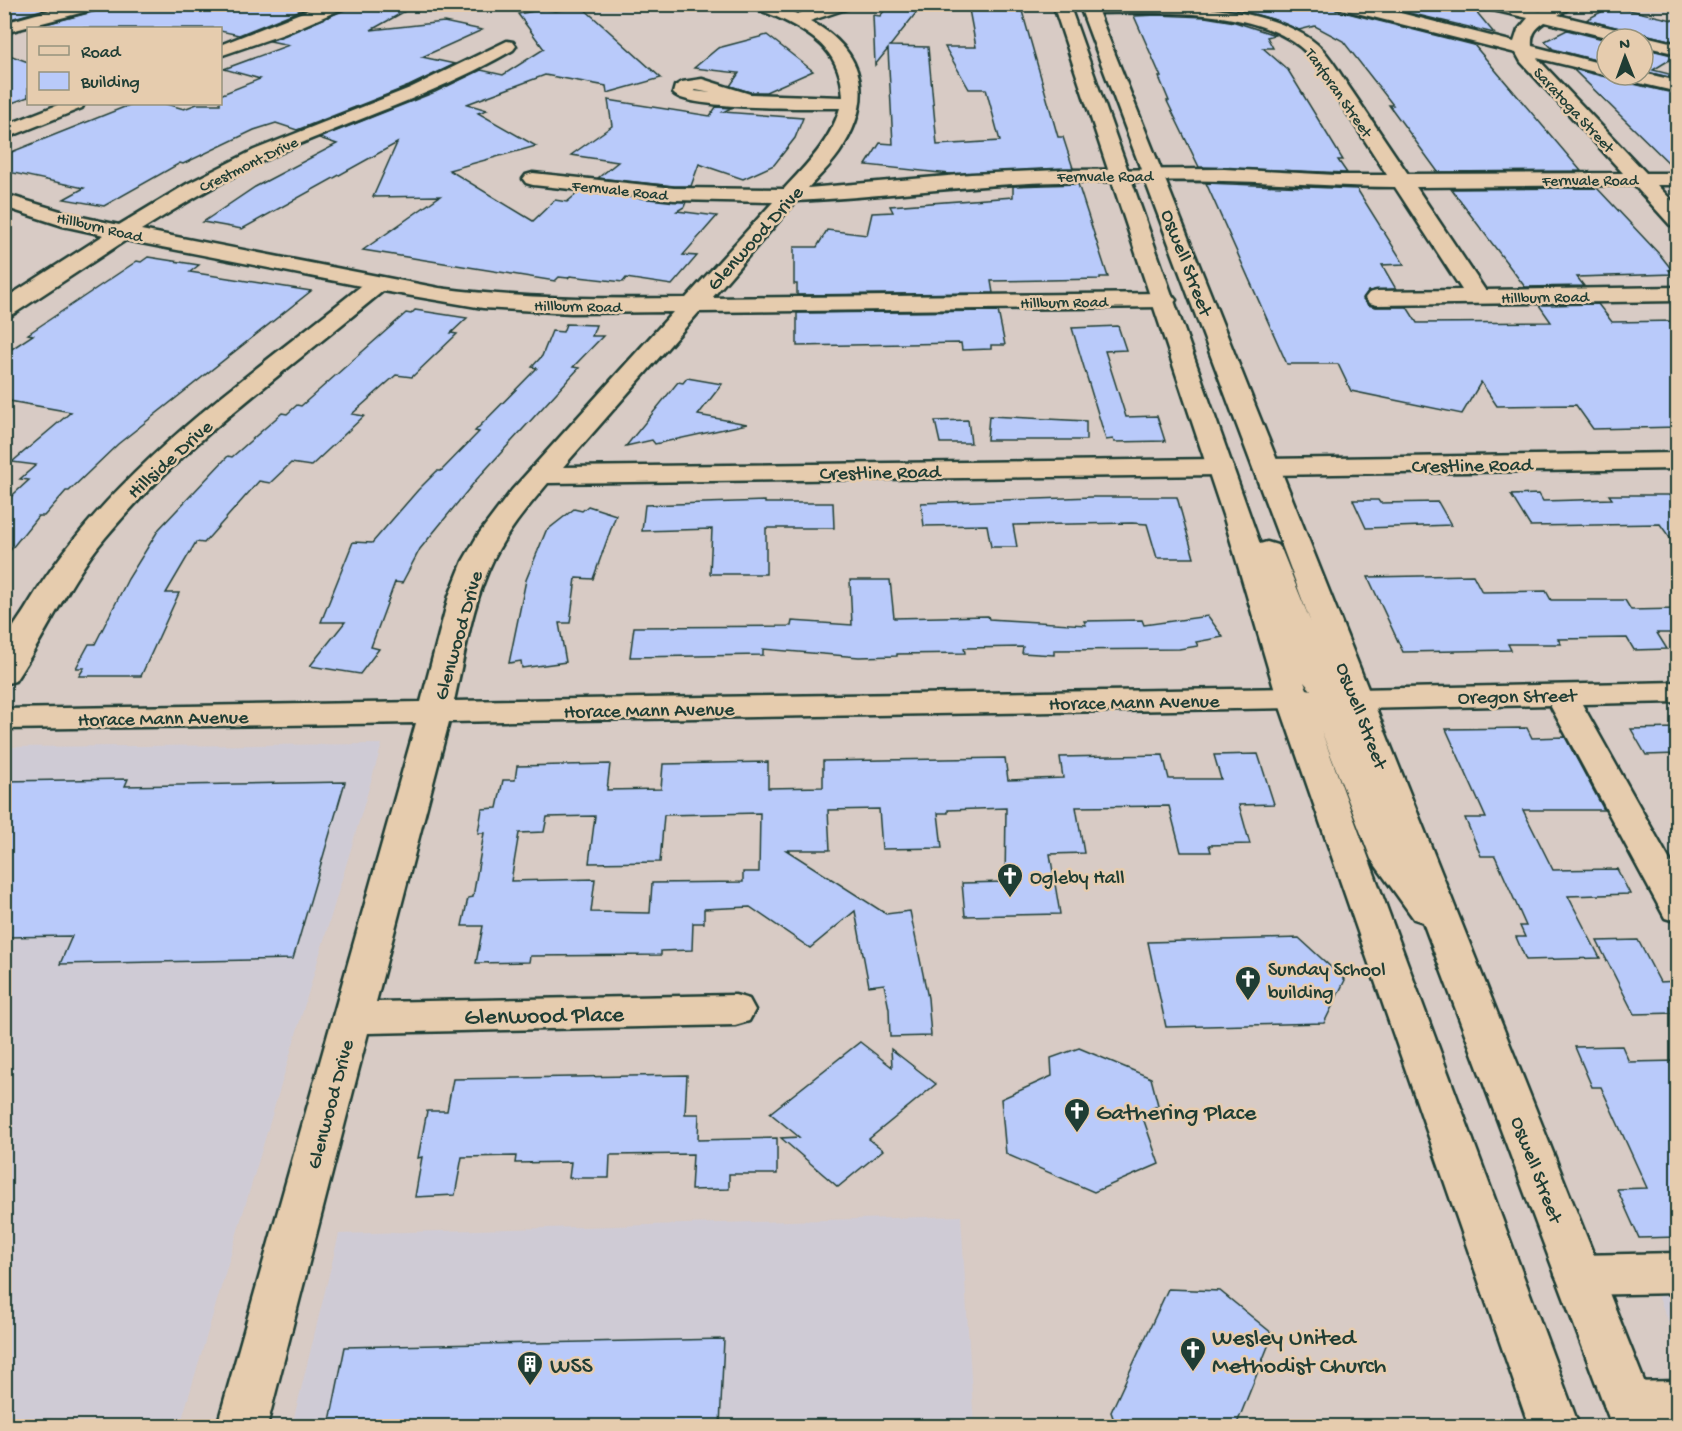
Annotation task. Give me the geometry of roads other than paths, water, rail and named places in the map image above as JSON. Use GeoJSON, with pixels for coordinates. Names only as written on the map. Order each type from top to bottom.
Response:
{"type":"FeatureCollection","features":[{"type":"Feature","properties":{"kind":"street"},"geometry":{"type":"LineString","coordinates":[[4,28],[93,4]]}},
{"type":"Feature","properties":{"kind":"street"},"geometry":{"type":"LineString","coordinates":[[222,50],[278,30],[338,4]]}},
{"type":"Feature","properties":{"kind":"street","name":"Glenwood Drive"},"geometry":{"type":"LineString","coordinates":[[242,1426],[465,593],[477,563],[497,528],[541,475],[792,195],[841,134],[852,104],[852,76],[847,63],[825,38],[797,20],[760,4]]}},
{"type":"Feature","properties":{"kind":"street"},"geometry":{"type":"LineString","coordinates":[[797,20],[843,4]]}},
{"type":"Feature","properties":{"kind":"street"},"geometry":{"type":"LineString","coordinates":[[1343,4],[1595,67]]}},
{"type":"Feature","properties":{"kind":"street"},"geometry":{"type":"LineString","coordinates":[[1490,4],[1595,29]]}},
{"type":"Feature","properties":{"kind":"street","name":"Saratoga Street"},"geometry":{"type":"LineString","coordinates":[[1568,4],[1542,17],[1524,32],[1522,48],[1527,58],[1677,220]]}},
{"type":"Feature","properties":{"kind":"street","name":"Oswell Street"},"geometry":{"type":"LineString","coordinates":[[1079,6],[1137,175],[1267,467],[1633,1416]]}},
{"type":"Feature","properties":{"kind":"street","name":"Tanforan Street"},"geometry":{"type":"LineString","coordinates":[[1079,6],[1209,11],[1256,21],[1304,41],[1317,53],[1478,297]]}},
{"type":"Feature","properties":{"kind":"street"},"geometry":{"type":"LineString","coordinates":[[1655,44],[1677,49]]}},
{"type":"Feature","properties":{"kind":"street","name":"Crestmont Drive"},"geometry":{"type":"LineString","coordinates":[[4,310],[199,186],[261,154],[430,87],[507,46]]}},
{"type":"Feature","properties":{"kind":"street"},"geometry":{"type":"LineString","coordinates":[[1655,82],[1677,87]]}},
{"type":"Feature","properties":{"kind":"street"},"geometry":{"type":"LineString","coordinates":[[764,100],[852,104]]}},
{"type":"Feature","properties":{"kind":"street"},"geometry":{"type":"LineString","coordinates":[[4,133],[73,105]]}},
{"type":"Feature","properties":{"kind":"street","name":"Oswell Street"},"geometry":{"type":"LineString","coordinates":[[1137,175],[1164,300],[1238,518],[1293,698],[1554,1426]]}},
{"type":"Feature","properties":{"kind":"street","name":"Fernvale Road"},"geometry":{"type":"LineString","coordinates":[[533,178],[590,187],[674,194],[792,195],[1023,177],[1137,175],[1401,180],[1677,179]]}},
{"type":"Feature","properties":{"kind":"street","name":"Hillburn Road"},"geometry":{"type":"LineString","coordinates":[[4,200],[62,218],[124,233],[439,295],[530,305],[1164,300]]}},
{"type":"Feature","properties":{"kind":"street","name":"Hillside Drive"},"geometry":{"type":"LineString","coordinates":[[4,674],[47,597],[75,556],[114,509],[193,434],[379,283]]}},
{"type":"Feature","properties":{"kind":"street","name":"Hillburn Road"},"geometry":{"type":"LineString","coordinates":[[1377,298],[1677,294]]}},
{"type":"Feature","properties":{"kind":"street","name":"Crestline Road"},"geometry":{"type":"LineString","coordinates":[[1267,467],[1677,460]]}},
{"type":"Feature","properties":{"kind":"street","name":"Crestline Road"},"geometry":{"type":"LineString","coordinates":[[541,475],[1219,467]]}},
{"type":"Feature","properties":{"kind":"street","name":"Oregon Street"},"geometry":{"type":"LineString","coordinates":[[1238,518],[1270,555],[1317,677],[1330,692],[1357,699],[1677,692]]}},
{"type":"Feature","properties":{"kind":"street"},"geometry":{"type":"LineString","coordinates":[[1561,694],[1677,909]]}},
{"type":"Feature","properties":{"kind":"street","name":"Horace Mann Avenue"},"geometry":{"type":"LineString","coordinates":[[4,719],[1293,698],[1311,700],[1330,715],[1342,738],[1389,859],[1451,943]]}},
{"type":"Feature","properties":{"kind":"street","name":"Glenwood Place"},"geometry":{"type":"LineString","coordinates":[[353,1018],[735,1010]]}},
{"type":"Feature","properties":{"kind":"street"},"geometry":{"type":"LineString","coordinates":[[1578,1275],[1677,1273]]}},
{"type":"Feature","properties":{"kind":"street"},"geometry":{"type":"LineString","coordinates":[[1633,1416],[1677,1404]]}},
{"type":"Feature","properties":{"kind":"place","name":"Ogleby Hall"},"geometry":{"type":"Point","coordinates":[1010,899]}},
{"type":"Feature","properties":{"kind":"place","name":"Sunday School building"},"geometry":{"type":"Point","coordinates":[1248,1002]}},
{"type":"Feature","properties":{"kind":"place","name":"Gathering Place"},"geometry":{"type":"Point","coordinates":[1077,1134]}},
{"type":"Feature","properties":{"kind":"place","name":"Wesley United Methodist Church"},"geometry":{"type":"Point","coordinates":[1193,1373]}},
{"type":"Feature","properties":{"kind":"place","name":"WSS"},"geometry":{"type":"Point","coordinates":[530,1387]}}]}
